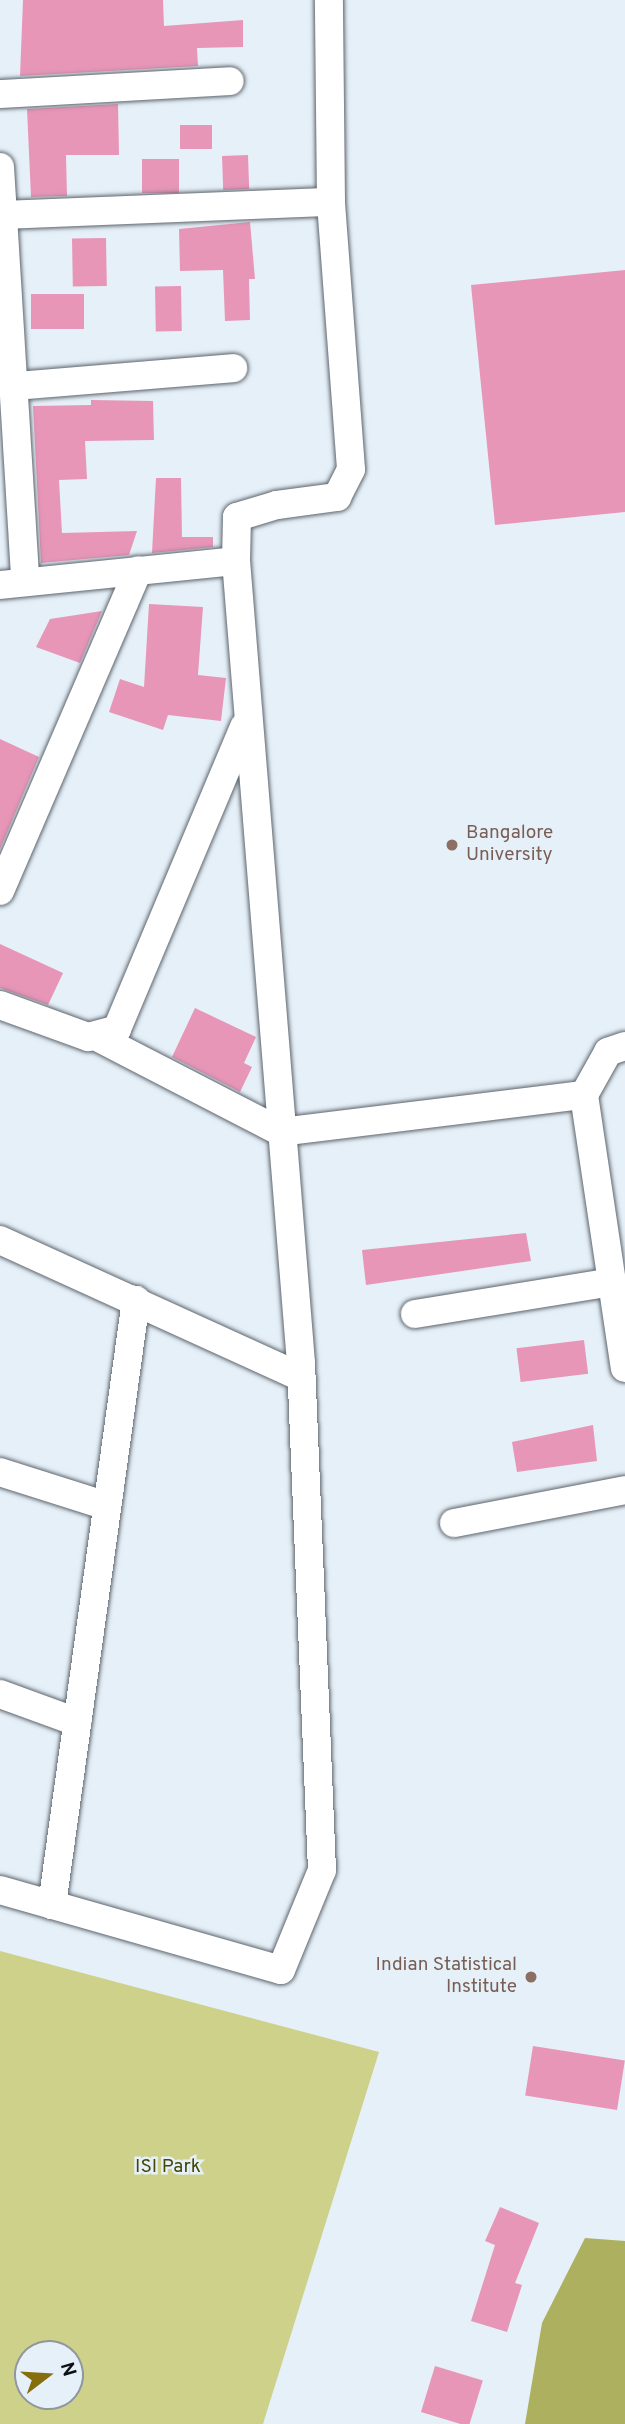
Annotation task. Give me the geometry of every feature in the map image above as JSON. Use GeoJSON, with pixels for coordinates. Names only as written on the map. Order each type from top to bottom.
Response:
{"type":"FeatureCollection","features":[{"type":"Feature","properties":{"kind":"street"},"geometry":{"type":"LineString","coordinates":[[0,1890],[281,1970],[322,1870],[301,1377],[245,723],[236,561],[237,517],[277,505],[337,497],[351,469],[331,202],[329,0]]}},
{"type":"Feature","properties":{"kind":"street"},"geometry":{"type":"LineString","coordinates":[[0,94],[230,81]]}},
{"type":"Feature","properties":{"kind":"street"},"geometry":{"type":"LineString","coordinates":[[0,167],[16,386],[13,583],[236,561]]}},
{"type":"Feature","properties":{"kind":"street"},"geometry":{"type":"LineString","coordinates":[[4,215],[331,202]]}},
{"type":"Feature","properties":{"kind":"street"},"geometry":{"type":"LineString","coordinates":[[16,386],[233,368]]}},
{"type":"Feature","properties":{"kind":"street"},"geometry":{"type":"LineString","coordinates":[[0,891],[138,570]]}},
{"type":"Feature","properties":{"kind":"street"},"geometry":{"type":"LineString","coordinates":[[99,1038],[117,1029],[245,723]]}},
{"type":"Feature","properties":{"kind":"street"},"geometry":{"type":"LineString","coordinates":[[0,1005],[99,1038],[281,1132],[584,1095]]}},
{"type":"Feature","properties":{"kind":"street"},"geometry":{"type":"LineString","coordinates":[[625,1046],[608,1052],[584,1095],[625,1368]]}},
{"type":"Feature","properties":{"kind":"street"},"geometry":{"type":"LineString","coordinates":[[0,1240],[301,1377]]}},
{"type":"Feature","properties":{"kind":"street"},"geometry":{"type":"LineString","coordinates":[[415,1314],[612,1282]]}},
{"type":"Feature","properties":{"kind":"street"},"geometry":{"type":"LineString","coordinates":[[52,1905],[136,1300]]}},
{"type":"Feature","properties":{"kind":"street"},"geometry":{"type":"LineString","coordinates":[[0,1472],[107,1506]]}},
{"type":"Feature","properties":{"kind":"street"},"geometry":{"type":"LineString","coordinates":[[454,1523],[625,1490]]}},
{"type":"Feature","properties":{"kind":"street"},"geometry":{"type":"LineString","coordinates":[[0,1694],[77,1722]]}},
{"type":"Feature","properties":{"kind":"green space","name":"ISI Park"},"geometry":{"type":"Polygon","coordinates":[[[0,1951],[379,2052],[263,2424],[0,2424],[0,1951]]]}},
{"type":"Feature","properties":{"kind":"green space"},"geometry":{"type":"Polygon","coordinates":[[[585,2238],[625,2241],[625,2424],[525,2424],[542,2323],[585,2238]]]}},
{"type":"Feature","properties":{"kind":"building"},"geometry":{"type":"Polygon","coordinates":[[[23,0],[163,0],[164,26],[243,20],[243,47],[197,48],[198,66],[20,76],[23,0]]]}},
{"type":"Feature","properties":{"kind":"building"},"geometry":{"type":"Polygon","coordinates":[[[118,104],[119,155],[66,155],[67,196],[31,197],[27,109],[118,104]]]}},
{"type":"Feature","properties":{"kind":"building"},"geometry":{"type":"Polygon","coordinates":[[[180,125],[212,125],[212,149],[180,149],[180,125]]]}},
{"type":"Feature","properties":{"kind":"building"},"geometry":{"type":"Polygon","coordinates":[[[248,155],[249,189],[223,190],[222,156],[248,155]]]}},
{"type":"Feature","properties":{"kind":"building"},"geometry":{"type":"Polygon","coordinates":[[[142,159],[179,159],[179,193],[142,193],[142,159]]]}},
{"type":"Feature","properties":{"kind":"building"},"geometry":{"type":"Polygon","coordinates":[[[250,222],[255,279],[249,279],[250,320],[225,321],[223,270],[180,271],[179,229],[250,222]]]}},
{"type":"Feature","properties":{"kind":"building"},"geometry":{"type":"Polygon","coordinates":[[[106,238],[107,286],[73,287],[72,239],[106,238]]]}},
{"type":"Feature","properties":{"kind":"building"},"geometry":{"type":"Polygon","coordinates":[[[625,270],[625,512],[495,525],[471,285],[625,270]]]}},
{"type":"Feature","properties":{"kind":"building"},"geometry":{"type":"Polygon","coordinates":[[[155,286],[181,286],[182,331],[156,331],[155,286]]]}},
{"type":"Feature","properties":{"kind":"building"},"geometry":{"type":"Polygon","coordinates":[[[31,294],[84,294],[84,329],[31,329],[31,294]]]}},
{"type":"Feature","properties":{"kind":"building"},"geometry":{"type":"Polygon","coordinates":[[[91,400],[153,401],[154,440],[85,441],[87,479],[59,480],[62,533],[137,531],[129,555],[41,563],[33,406],[91,405],[91,400]]]}},
{"type":"Feature","properties":{"kind":"building"},"geometry":{"type":"Polygon","coordinates":[[[156,478],[181,478],[182,537],[213,537],[213,547],[152,553],[156,478]]]}},
{"type":"Feature","properties":{"kind":"building"},"geometry":{"type":"Polygon","coordinates":[[[149,604],[203,607],[198,675],[226,678],[221,721],[168,715],[163,730],[109,712],[120,679],[144,687],[149,604]]]}},
{"type":"Feature","properties":{"kind":"building"},"geometry":{"type":"Polygon","coordinates":[[[102,611],[80,663],[36,647],[50,619],[102,611]]]}},
{"type":"Feature","properties":{"kind":"building"},"geometry":{"type":"Polygon","coordinates":[[[0,739],[39,757],[0,849],[0,739]]]}},
{"type":"Feature","properties":{"kind":"building"},"geometry":{"type":"Polygon","coordinates":[[[0,944],[63,973],[48,1005],[0,988],[0,944]]]}},
{"type":"Feature","properties":{"kind":"building"},"geometry":{"type":"Polygon","coordinates":[[[195,1008],[256,1037],[244,1063],[252,1067],[240,1092],[172,1057],[195,1008]]]}},
{"type":"Feature","properties":{"kind":"building"},"geometry":{"type":"Polygon","coordinates":[[[526,1233],[531,1261],[366,1285],[362,1250],[526,1233]]]}},
{"type":"Feature","properties":{"kind":"building"},"geometry":{"type":"Polygon","coordinates":[[[584,1340],[588,1374],[521,1382],[517,1348],[584,1340]]]}},
{"type":"Feature","properties":{"kind":"building"},"geometry":{"type":"Polygon","coordinates":[[[593,1425],[597,1461],[517,1472],[512,1442],[593,1425]]]}},
{"type":"Feature","properties":{"kind":"building"},"geometry":{"type":"Polygon","coordinates":[[[533,2046],[625,2061],[617,2110],[525,2095],[533,2046]]]}},
{"type":"Feature","properties":{"kind":"building"},"geometry":{"type":"Polygon","coordinates":[[[500,2207],[539,2223],[515,2283],[522,2285],[507,2332],[471,2321],[495,2245],[485,2241],[500,2207]]]}},
{"type":"Feature","properties":{"kind":"building"},"geometry":{"type":"Polygon","coordinates":[[[435,2366],[483,2381],[470,2424],[461,2424],[421,2412],[435,2366]]]}},
{"type":"Feature","properties":{"kind":"place","name":"Bangalore University"},"geometry":{"type":"Point","coordinates":[452,845]}},
{"type":"Feature","properties":{"kind":"place","name":"Indian Statistical Institute"},"geometry":{"type":"Point","coordinates":[531,1977]}}]}
